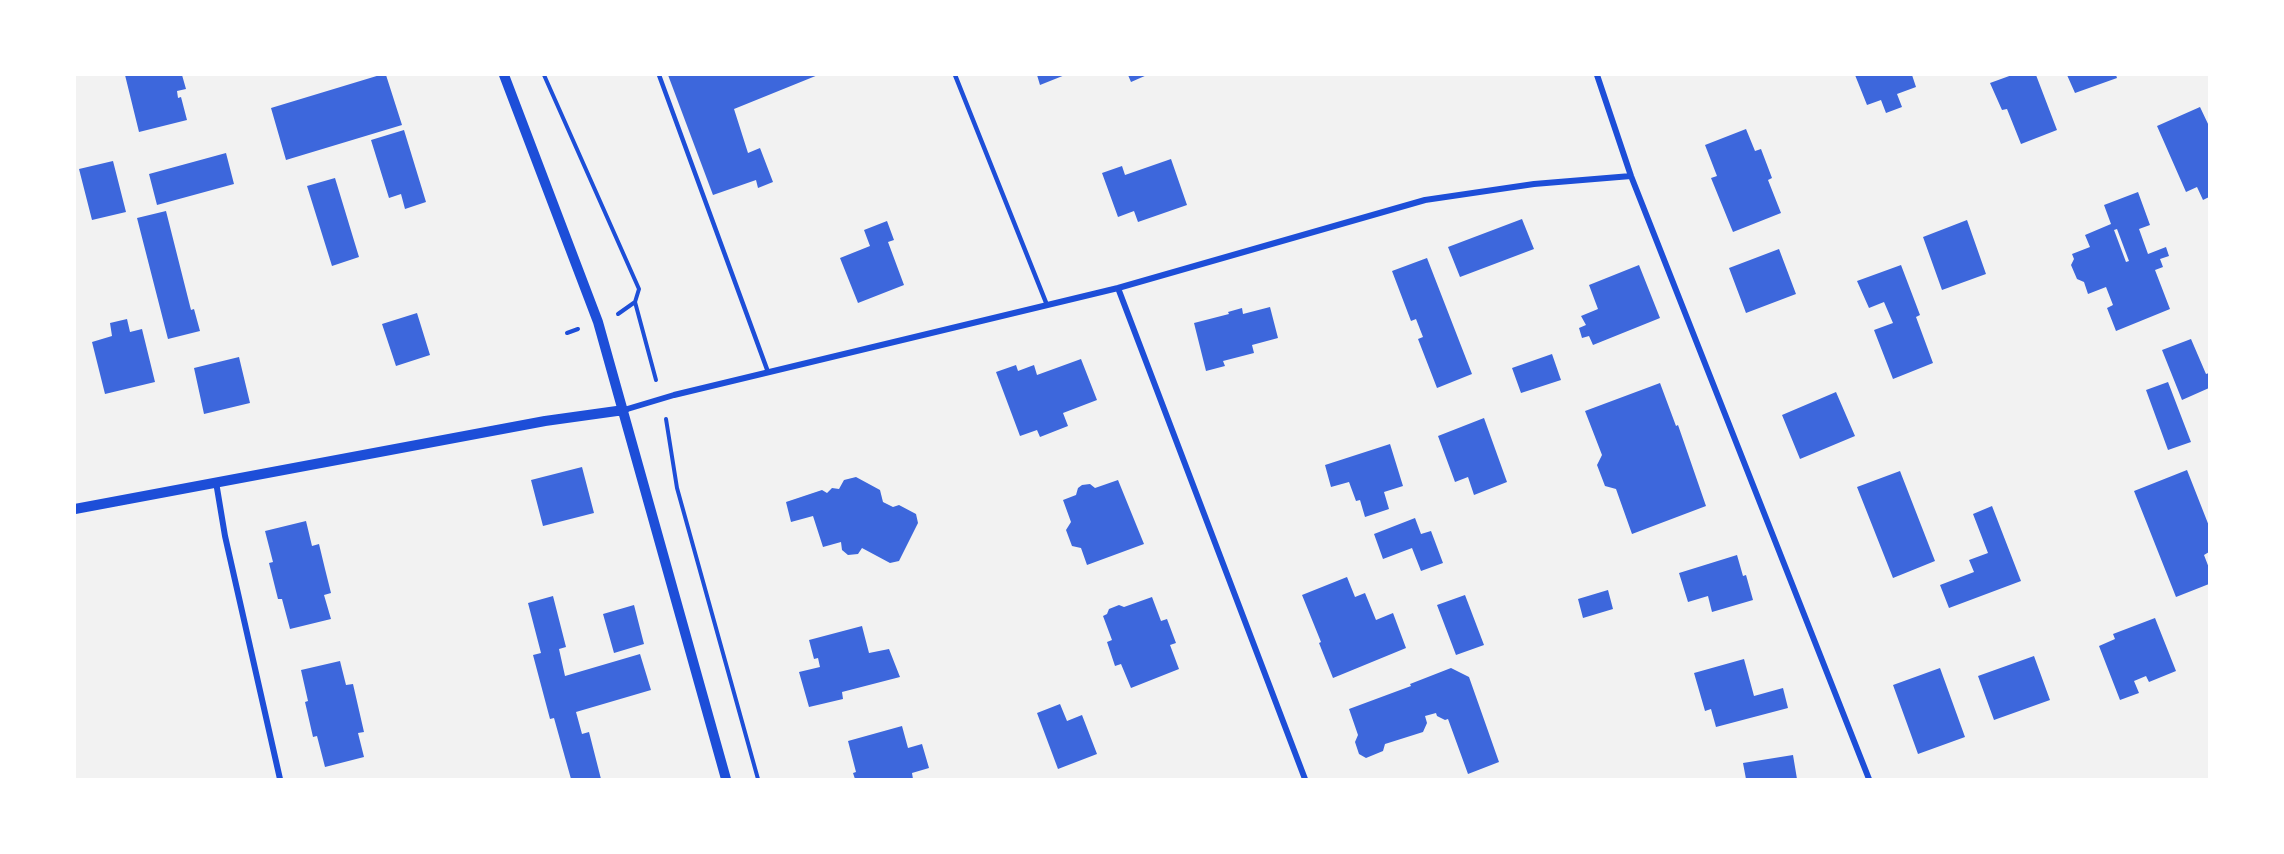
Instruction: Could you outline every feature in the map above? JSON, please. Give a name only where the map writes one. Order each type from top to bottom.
[{"type":"street","points":[[504,75],[598,322],[726,779]]},
{"type":"street","points":[[1597,75],[1631,176],[1869,779]]},
{"type":"street","points":[[75,508],[545,421],[624,410],[674,395],[1118,288],[1425,200],[1534,184],[1631,176]]},
{"type":"street","points":[[1118,288],[1305,779]]},
{"type":"street","points":[[216,482],[225,536],[280,779]]},
{"type":"lane","points":[[659,75],[768,372]]},
{"type":"lane","points":[[955,75],[1047,305]]},
{"type":"path","points":[[544,75],[639,289],[635,302],[656,383]]},
{"type":"path","points":[[622,313],[635,302]]},
{"type":"path","points":[[666,420],[677,488],[758,779]]},
{"type":"building","points":[[125,75],[182,75],[186,89],[177,91],[178,98],[181,97],[187,120],[139,132]]},
{"type":"building","points":[[386,75],[402,125],[286,160],[271,108]]},
{"type":"building","points":[[668,75],[818,75],[734,109],[748,153],[760,148],[773,182],[758,188],[756,180],[713,195]]},
{"type":"building","points":[[1037,75],[1065,75],[1040,85]]},
{"type":"building","points":[[1128,75],[1147,75],[1131,82]]},
{"type":"building","points":[[1855,75],[1912,75],[1916,87],[1897,94],[1902,107],[1886,113],[1881,100],[1867,105]]},
{"type":"building","points":[[2012,75],[2036,75],[2057,130],[2021,144],[2007,109],[2002,110],[1990,83]]},
{"type":"building","points":[[2067,75],[2116,75],[2117,78],[2075,93]]},
{"type":"building","points":[[2200,107],[2209,126],[2209,197],[2203,200],[2197,187],[2186,192],[2157,126]]},
{"type":"building","points":[[1746,129],[1755,151],[1761,149],[1772,178],[1768,180],[1781,213],[1733,232],[1711,178],[1717,176],[1705,145]]},
{"type":"building","points":[[404,130],[426,202],[405,209],[401,194],[389,198],[371,140]]},
{"type":"building","points":[[226,153],[234,184],[157,205],[149,174]]},
{"type":"building","points":[[1171,159],[1187,205],[1138,222],[1134,211],[1118,217],[1102,173],[1122,166],[1125,175]]},
{"type":"building","points":[[113,161],[126,212],[92,220],[79,169]]},
{"type":"building","points":[[335,178],[359,257],[332,266],[307,186]]},
{"type":"building","points":[[2138,192],[2150,225],[2139,229],[2148,254],[2166,247],[2169,256],[2160,259],[2163,267],[2155,270],[2170,309],[2116,331],[2107,308],[2113,305],[2106,287],[2088,294],[2084,282],[2077,279],[2071,265],[2074,259],[2072,254],[2090,247],[2085,235],[2111,224],[2104,205]],"holes":[[[2117,229],[2129,261],[2126,262],[2114,230]]]},
{"type":"building","points":[[166,211],[191,310],[194,309],[200,331],[168,339],[137,218]]},
{"type":"building","points":[[1522,219],[1534,249],[1460,277],[1448,247]]},
{"type":"building","points":[[1967,220],[1986,274],[1942,290],[1923,237]]},
{"type":"building","points":[[887,221],[894,240],[888,242],[904,285],[858,303],[840,258],[870,246],[864,230]]},
{"type":"building","points":[[1779,249],[1796,294],[1746,313],[1729,268]]},
{"type":"building","points":[[1427,258],[1472,374],[1437,388],[1418,339],[1423,337],[1416,319],[1411,321],[1392,271]]},
{"type":"building","points":[[1639,265],[1660,318],[1593,345],[1589,336],[1582,338],[1579,328],[1586,325],[1581,316],[1598,309],[1589,285]]},
{"type":"building","points":[[1901,265],[1920,315],[1916,317],[1933,363],[1893,379],[1874,330],[1893,323],[1884,302],[1869,308],[1857,281]]},
{"type":"building","points":[[1270,307],[1278,338],[1252,345],[1254,353],[1223,361],[1225,366],[1206,371],[1194,323],[1229,314],[1228,312],[1242,308],[1243,314]]},
{"type":"building","points":[[417,313],[430,355],[396,366],[382,324]]},
{"type":"building","points":[[127,319],[130,332],[142,329],[155,382],[105,394],[92,342],[112,336],[110,323]]},
{"type":"building","points":[[2191,339],[2206,374],[2209,373],[2209,388],[2182,400],[2162,350]]},
{"type":"building","points":[[1552,354],[1561,380],[1521,393],[1512,368]]},
{"type":"building","points":[[239,357],[250,403],[204,414],[194,368]]},
{"type":"building","points":[[1081,359],[1097,400],[1063,413],[1068,426],[1040,437],[1037,430],[1020,436],[996,372],[1016,365],[1018,371],[1034,365],[1037,375]]},
{"type":"building","points":[[2168,382],[2191,442],[2168,450],[2146,390]]},
{"type":"building","points":[[1660,383],[1676,426],[1678,425],[1706,506],[1632,534],[1616,489],[1605,486],[1597,465],[1602,455],[1585,411]]},
{"type":"building","points":[[1836,392],[1855,436],[1800,459],[1782,415]]},
{"type":"building","points":[[1484,418],[1507,482],[1474,495],[1468,477],[1455,482],[1438,436]]},
{"type":"building","points":[[1390,444],[1403,486],[1384,492],[1389,509],[1365,517],[1360,500],[1356,501],[1349,482],[1331,487],[1325,465]]},
{"type":"building","points":[[582,467],[594,513],[543,526],[531,480]]},
{"type":"building","points":[[2187,470],[2209,526],[2209,552],[2204,555],[2209,568],[2209,584],[2176,597],[2134,491]]},
{"type":"building","points":[[1900,471],[1935,561],[1893,578],[1857,487]]},
{"type":"building","points":[[856,477],[880,490],[883,502],[893,507],[899,505],[916,514],[918,523],[899,561],[890,563],[862,548],[858,554],[848,555],[842,550],[841,542],[823,547],[813,516],[791,522],[786,502],[822,490],[827,493],[832,488],[839,489],[844,480]]},
{"type":"building","points":[[1118,480],[1144,544],[1087,565],[1081,548],[1072,546],[1066,530],[1071,522],[1063,500],[1076,495],[1078,488],[1082,485],[1090,484],[1095,488]]},
{"type":"building","points":[[1992,506],[2021,581],[1949,608],[1940,585],[1974,572],[1969,560],[1988,553],[1973,514]]},
{"type":"building","points":[[1415,518],[1421,534],[1431,531],[1443,563],[1421,571],[1412,548],[1383,559],[1374,534]]},
{"type":"building","points":[[306,521],[312,546],[319,544],[331,593],[324,595],[331,619],[290,629],[282,599],[278,599],[269,563],[273,562],[265,531]]},
{"type":"building","points":[[1737,555],[1753,600],[1712,612],[1708,596],[1688,602],[1679,573]]},
{"type":"building","points":[[1347,577],[1355,597],[1365,593],[1376,620],[1393,613],[1406,648],[1333,678],[1302,595]]},
{"type":"building","points":[[1608,590],[1613,609],[1583,618],[1578,599]]},
{"type":"building","points":[[1465,595],[1484,645],[1456,655],[1437,605]]},
{"type":"building","points":[[553,596],[566,647],[559,649],[565,676],[640,654],[651,690],[576,712],[582,734],[589,732],[601,779],[571,779],[554,718],[550,719],[533,655],[541,653],[528,603]]},
{"type":"building","points":[[1152,597],[1161,621],[1167,619],[1176,643],[1170,645],[1179,669],[1131,688],[1121,664],[1115,666],[1107,642],[1112,640],[1103,616],[1109,609],[1119,605],[1124,607]]},
{"type":"building","points":[[634,605],[644,644],[614,653],[603,614]]},
{"type":"building","points":[[2155,618],[2176,671],[2149,682],[2146,676],[2134,681],[2139,693],[2120,700],[2099,646],[2115,639],[2113,634]]},
{"type":"building","points":[[862,626],[869,653],[889,649],[900,677],[842,692],[843,699],[809,707],[799,672],[820,667],[818,658],[814,659],[809,640]]},
{"type":"building","points":[[2034,656],[2050,700],[1994,720],[1978,676]]},
{"type":"building","points":[[1744,659],[1754,696],[1783,688],[1788,708],[1716,727],[1711,709],[1705,711],[1694,673]]},
{"type":"building","points":[[340,661],[346,685],[353,684],[364,732],[358,733],[364,757],[325,767],[317,736],[313,737],[301,670]]},
{"type":"building","points":[[1451,668],[1469,677],[1499,762],[1468,774],[1448,719],[1437,716],[1436,713],[1425,716],[1427,723],[1423,732],[1385,744],[1383,751],[1366,758],[1359,754],[1355,742],[1358,735],[1349,709]]},
{"type":"building","points":[[1940,668],[1965,737],[1918,754],[1893,685]]},
{"type":"building","points":[[1060,704],[1067,721],[1082,715],[1097,754],[1058,769],[1037,713]]},
{"type":"building","points":[[902,726],[908,748],[922,744],[929,768],[912,773],[913,779],[855,779],[853,773],[856,772],[848,741]]},
{"type":"building","points":[[1793,755],[1797,779],[1746,779],[1743,763]]}]
